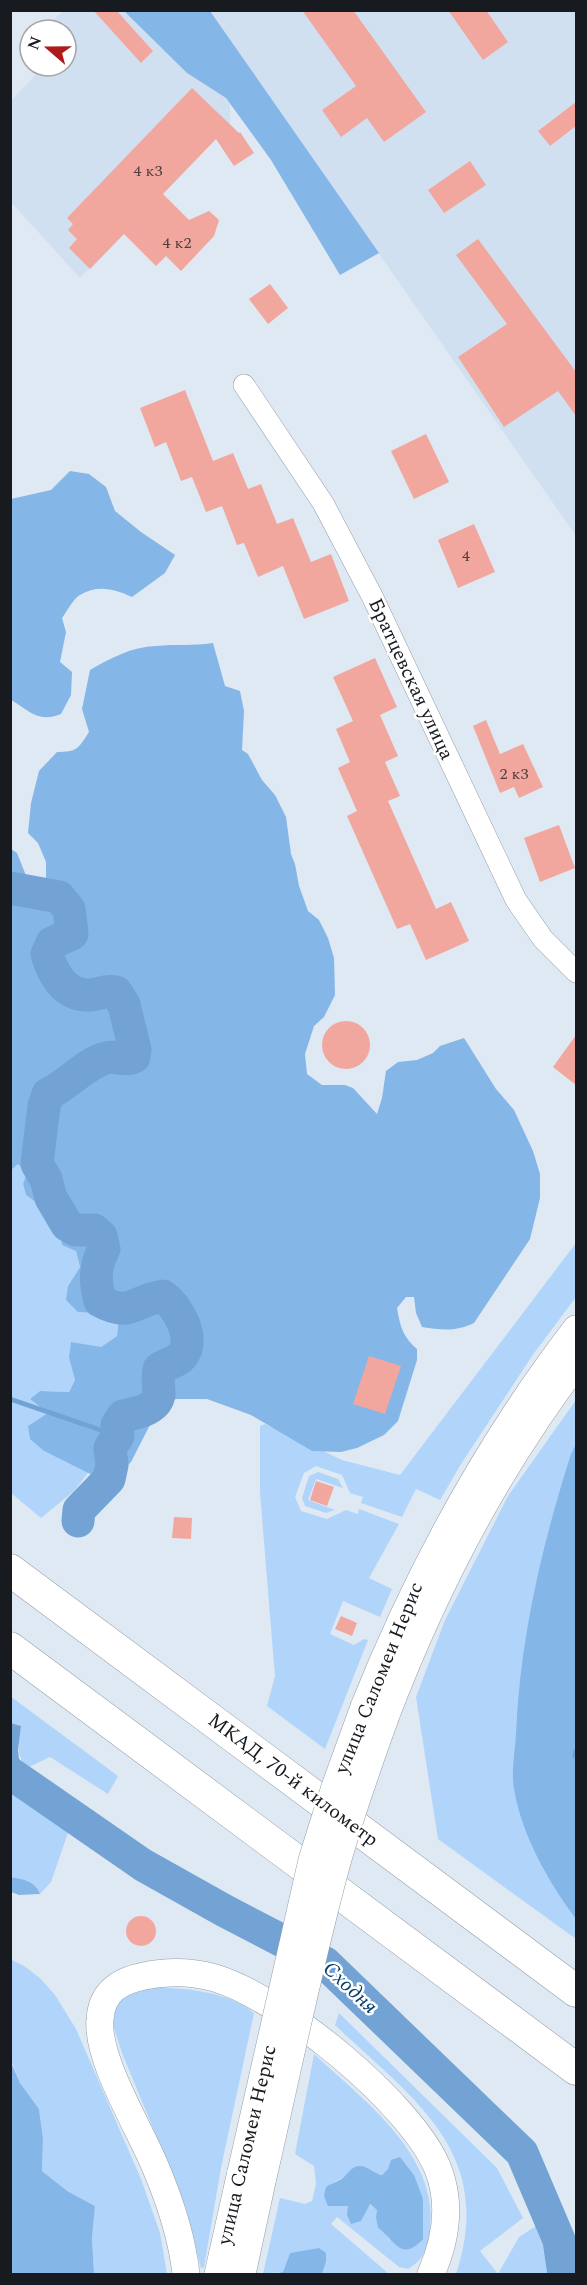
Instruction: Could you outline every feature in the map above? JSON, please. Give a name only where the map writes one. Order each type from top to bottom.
[{"type":"highway","name":"МКАД, 70-й километр","points":[[10,1570],[576,1991]]},
{"type":"highway","points":[[10,1648],[576,2068]]},
{"type":"main road","name":"улица Саломеи Нерис","points":[[375,1711],[390,1643],[419,1579],[456,1509],[510,1422],[576,1329]]},
{"type":"main road","name":"улица Саломеи Нерис","points":[[242,2274],[252,2175],[312,1860],[335,1787],[420,1631],[461,1544],[503,1471],[545,1406],[576,1364]]},
{"type":"main road","points":[[186,2274],[176,2221],[155,2165],[105,2059],[100,2035],[103,2002],[115,1985],[130,1979],[169,1971],[216,1978],[249,1991],[285,2012],[330,2047],[373,2086],[411,2126],[428,2150],[438,2170],[447,2212],[444,2239],[431,2274]]},
{"type":"main road","name":"улица Саломеи Нерис","points":[[218,2274],[252,2175]]},
{"type":"street","name":"Братцевская улица","points":[[244,385],[323,503],[366,585],[516,900],[543,939],[576,972]]},
{"type":"shaded area","points":[[64,11],[124,11],[187,73],[226,98],[230,104],[230,124],[80,278],[11,202],[10,102],[32,78],[78,78],[78,18],[55,18]]},
{"type":"shaded area","points":[[124,11],[210,11],[379,253],[340,275],[271,160],[226,98],[187,73]]},
{"type":"shaded area","points":[[210,11],[576,11],[576,536],[430,327]]},
{"type":"shaded area","points":[[70,471],[89,474],[106,487],[115,511],[175,555],[165,573],[132,597],[113,590],[100,589],[86,592],[73,602],[62,618],[66,632],[60,662],[72,672],[71,695],[61,714],[46,717],[34,714],[11,700],[11,499],[51,490]]},
{"type":"shaded area","points":[[213,643],[225,686],[240,691],[244,711],[242,750],[248,754],[262,780],[275,795],[286,817],[291,854],[299,886],[308,911],[319,920],[328,938],[334,958],[335,995],[324,1017],[314,1026],[305,1054],[307,1074],[322,1085],[345,1085],[353,1088],[377,1114],[386,1071],[398,1062],[417,1060],[433,1053],[440,1046],[464,1038],[496,1089],[514,1110],[533,1151],[540,1174],[540,1198],[530,1239],[474,1323],[448,1330],[422,1327],[416,1313],[414,1297],[406,1297],[397,1308],[403,1331],[417,1349],[417,1360],[398,1421],[384,1435],[357,1448],[341,1452],[312,1451],[251,1415],[207,1399],[176,1399],[156,1413],[131,1462],[119,1474],[103,1478],[44,1451],[30,1439],[28,1426],[48,1413],[30,1399],[40,1391],[69,1392],[75,1380],[69,1358],[71,1342],[101,1347],[117,1336],[118,1324],[106,1314],[78,1312],[66,1300],[68,1286],[80,1267],[76,1251],[62,1245],[60,1233],[63,1223],[26,1195],[23,1184],[27,1173],[18,1164],[11,1170],[11,849],[17,853],[35,898],[55,912],[46,885],[46,862],[38,843],[28,833],[31,803],[39,771],[57,752],[76,748],[89,732],[82,709],[90,670],[114,657],[138,648]]},
{"type":"shaded area","points":[[18,1164],[27,1173],[23,1184],[26,1195],[63,1223],[60,1233],[76,1251],[80,1267],[68,1286],[78,1312],[106,1314],[118,1324],[117,1336],[101,1347],[69,1358],[75,1380],[69,1392],[40,1391],[30,1399],[49,1413],[44,1451],[88,1473],[74,1491],[41,1518],[11,1493],[10,1170]]},
{"type":"shaded area","points":[[576,1243],[576,1297],[532,1356],[440,1500],[416,1489],[402,1517],[361,1503],[363,1497],[350,1493],[342,1475],[316,1466],[304,1473],[295,1497],[301,1511],[327,1519],[346,1510],[358,1514],[359,1509],[399,1524],[369,1578],[392,1589],[380,1617],[343,1601],[330,1634],[354,1645],[364,1639],[368,1640],[325,1749],[267,1706],[275,1676],[260,1493],[260,1426],[265,1424],[342,1460],[400,1475]]},
{"type":"shaded area","points":[[576,1400],[576,1939],[438,1839],[416,1697],[445,1620],[508,1496]]},
{"type":"shaded area","points":[[576,1444],[576,1919],[546,1874],[530,1841],[518,1807],[513,1776],[518,1698],[534,1592],[551,1523]]},
{"type":"shaded area","points":[[318,1472],[338,1479],[343,1488],[316,1479],[308,1500],[335,1510],[326,1513],[305,1506],[302,1498],[309,1476]]},
{"type":"shaded area","points":[[10,1696],[118,1776],[108,1794],[50,1757],[27,1768],[19,1753],[21,1726],[11,1723]]},
{"type":"shaded area","points":[[11,1723],[21,1726],[19,1759],[39,1782],[31,1798],[25,1797],[11,1787]]},
{"type":"shaded area","points":[[10,1787],[25,1797],[31,1798],[36,1806],[70,1827],[51,1882],[40,1894],[32,1883],[11,1877]]},
{"type":"shaded area","points":[[11,1877],[32,1883],[40,1894],[19,1895],[11,1892]]},
{"type":"shaded area","points":[[10,1959],[40,1978],[55,1995],[76,2029],[141,2179],[160,2233],[167,2274],[94,2274],[92,2238],[95,2206],[66,2191],[42,2171],[43,2139],[39,2109],[20,2083],[11,2060]]},
{"type":"shaded area","points":[[151,1987],[178,1988],[219,1995],[254,2013],[221,2168],[204,2267],[201,2268],[186,2208],[122,2053],[113,2025],[113,2011],[124,1995]]},
{"type":"shaded area","points":[[339,2013],[497,2168],[523,2218],[480,2251],[498,2274],[456,2274],[466,2231],[465,2194],[456,2161],[440,2132],[419,2105],[335,2025]]},
{"type":"shaded area","points":[[314,2054],[375,2110],[411,2154],[423,2178],[430,2203],[430,2231],[426,2249],[421,2258],[408,2269],[399,2267],[337,2217],[331,2224],[389,2274],[322,2274],[326,2262],[300,2252],[290,2253],[283,2272],[263,2274],[280,2198],[305,2204],[312,2201],[316,2184],[314,2166],[295,2154]],"holes":[[[400,2158],[414,2175],[390,2241],[386,2234],[378,2228],[376,2218],[378,2210],[334,2182],[366,2167],[373,2173],[382,2175]]]},
{"type":"shaded area","points":[[10,2060],[20,2083],[39,2109],[43,2139],[42,2171],[67,2191],[95,2206],[92,2238],[94,2274],[11,2274]]},
{"type":"shaded area","points":[[400,2157],[414,2175],[423,2199],[423,2239],[409,2249],[399,2247],[378,2228],[377,2210],[370,2204],[361,2221],[351,2224],[347,2215],[348,2206],[328,2206],[324,2196],[326,2187],[355,2167],[365,2167],[382,2175],[388,2169],[391,2160]]},
{"type":"shaded area","points":[[539,2224],[547,2251],[550,2274],[498,2274],[519,2237]]},
{"type":"shaded area","points":[[319,2248],[326,2253],[322,2274],[273,2274],[283,2272],[290,2253]]},
{"type":"building","points":[[93,10],[116,10],[153,51],[141,63]]},
{"type":"building","points":[[302,10],[353,10],[426,112],[384,142],[367,118],[341,137],[322,110],[356,86]]},
{"type":"building","points":[[448,10],[486,10],[508,42],[483,60]]},
{"type":"building","points":[[192,88],[240,132],[254,153],[234,166],[216,139],[163,194],[189,220],[209,211],[219,220],[214,236],[181,271],[166,256],[156,266],[124,234],[90,269],[69,248],[77,239],[68,230],[73,224],[67,218]]},
{"type":"building","points":[[576,102],[576,126],[550,146],[538,131]]},
{"type":"building","points":[[470,161],[486,185],[444,213],[428,190]]},
{"type":"building","points":[[478,239],[576,372],[576,416],[558,391],[504,427],[458,357],[507,324],[456,255]]},
{"type":"building","points":[[270,284],[288,308],[268,324],[249,299]]},
{"type":"building","points":[[185,390],[213,461],[233,453],[248,489],[261,484],[277,524],[293,518],[311,562],[331,554],[349,601],[304,619],[283,566],[258,577],[244,543],[237,545],[222,506],[206,512],[192,477],[181,481],[166,442],[155,447],[140,408]]},
{"type":"building","points":[[426,434],[449,482],[414,499],[391,451]]},
{"type":"building","points":[[474,524],[495,572],[458,588],[438,540]]},
{"type":"building","points":[[375,658],[397,707],[380,715],[398,756],[385,762],[400,796],[388,801],[436,909],[451,902],[469,941],[426,960],[410,924],[397,929],[347,816],[357,811],[338,768],[350,762],[336,729],[353,721],[333,677]]},
{"type":"building","points":[[486,720],[500,754],[523,744],[543,787],[519,798],[514,787],[500,793],[473,726]]},
{"type":"building","points":[[559,825],[575,868],[540,882],[524,838]]},
{"type":"building","points":[[341,1021],[351,1021],[363,1028],[370,1040],[370,1050],[363,1062],[351,1069],[341,1069],[326,1058],[322,1050],[322,1040],[333,1025]]},
{"type":"building","points":[[576,1035],[576,1085],[553,1067]]},
{"type":"building","points":[[369,1356],[401,1366],[385,1414],[353,1404]]},
{"type":"building","points":[[316,1481],[334,1487],[327,1506],[310,1500]]},
{"type":"building","points":[[174,1517],[192,1518],[191,1539],[172,1538]]},
{"type":"building","points":[[341,1616],[357,1623],[352,1636],[335,1629]]},
{"type":"building","points":[[141,1916],[152,1920],[156,1931],[152,1942],[141,1946],[130,1942],[126,1931],[130,1920]]},
{"type":"waterway","points":[[10,888],[59,897],[69,909],[72,934],[52,943],[47,954],[56,976],[66,987],[80,994],[116,992],[124,1005],[135,1050],[134,1057],[123,1059],[110,1057],[98,1061],[48,1094],[44,1106],[37,1164],[46,1179],[51,1198],[67,1225],[76,1230],[94,1230],[101,1236],[104,1249],[98,1262],[96,1275],[100,1301],[110,1306],[126,1308],[163,1296],[180,1316],[187,1343],[180,1358],[159,1369],[159,1394],[154,1404],[145,1410],[123,1416],[117,1425],[118,1436],[110,1448],[112,1465],[109,1479],[79,1510],[78,1521]]},
{"type":"waterway","points":[[10,1399],[118,1436]]},
{"type":"waterway","points":[[575,1756],[576,1751]]},
{"type":"waterway","name":"Сходня","points":[[10,1773],[143,1865],[325,1963],[522,2153],[559,2240],[564,2274]]}]
